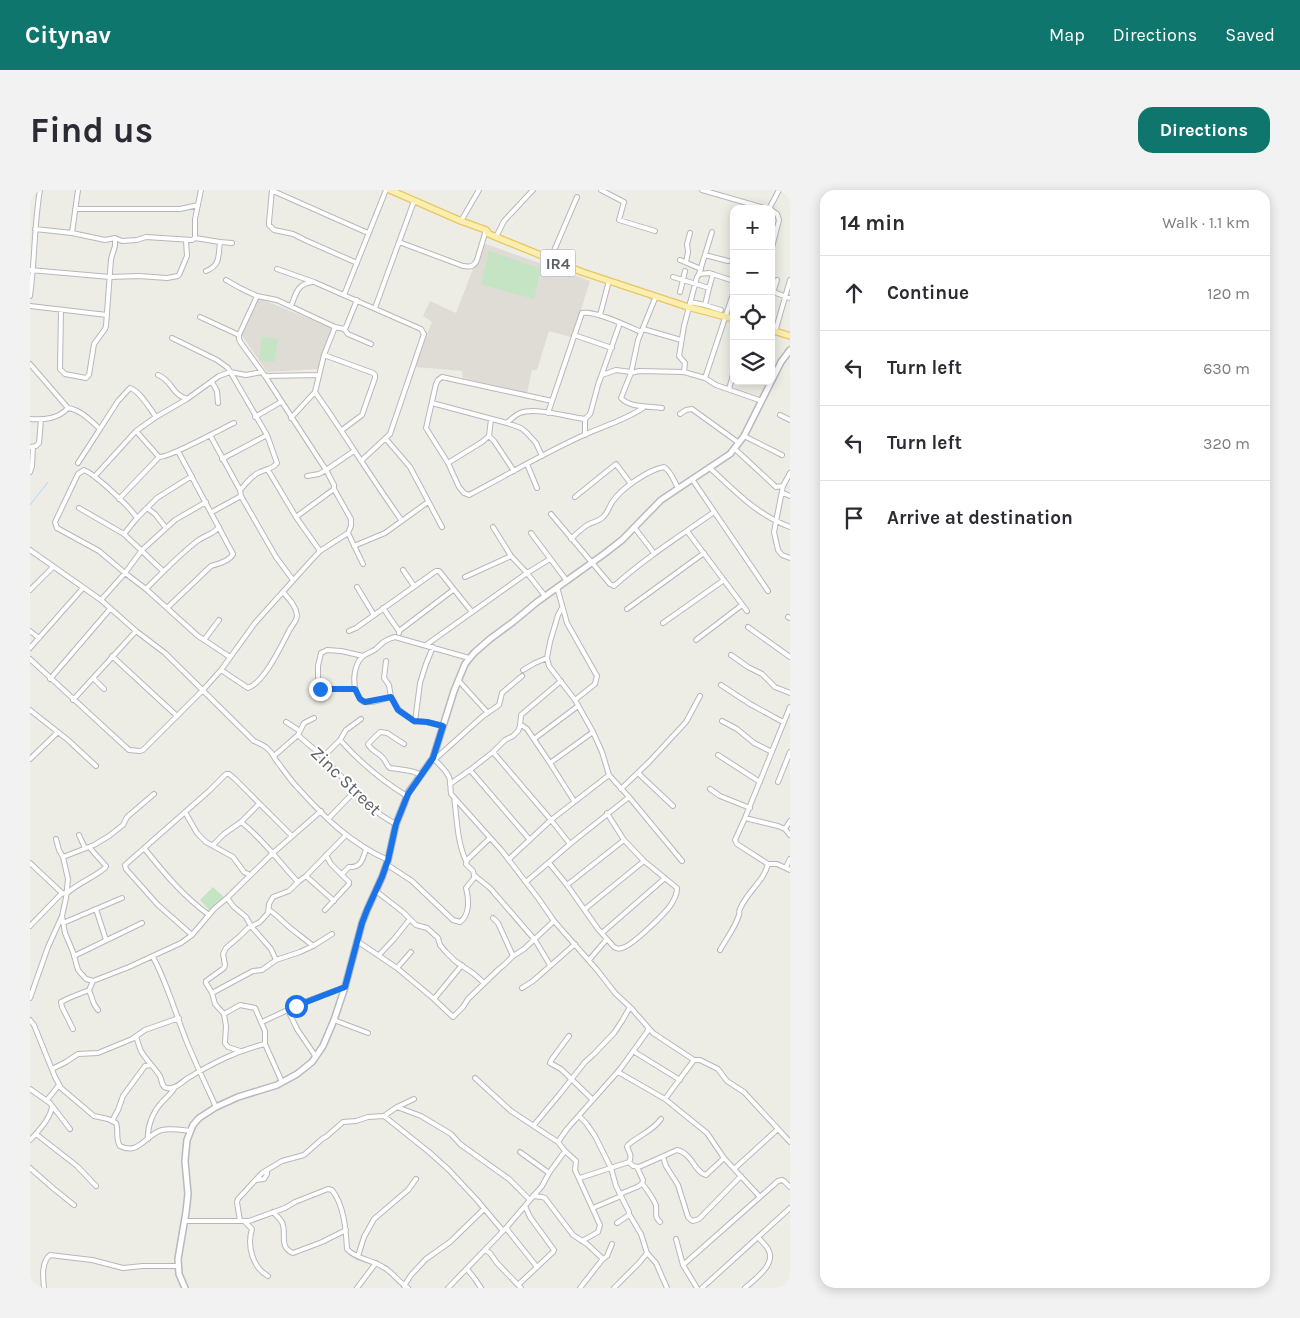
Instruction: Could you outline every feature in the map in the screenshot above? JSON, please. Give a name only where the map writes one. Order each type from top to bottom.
[{"type":"main road","name":"IR4","points":[[390,190],[486,230],[496,238],[550,260],[609,281],[730,318]]},
{"type":"main road","points":[[775,332],[790,336]]},
{"type":"street","points":[[30,296],[40,190]]},
{"type":"street","points":[[72,234],[78,190]]},
{"type":"street","points":[[195,238],[195,219],[201,190]]},
{"type":"street","points":[[344,295],[386,190]]},
{"type":"street","points":[[461,221],[479,190]]},
{"type":"street","points":[[496,238],[504,221],[533,190]]},
{"type":"street","points":[[601,190],[624,202],[619,220],[655,231]]},
{"type":"street","points":[[702,190],[755,205]]},
{"type":"street","points":[[771,205],[779,190]]},
{"type":"street","points":[[357,263],[293,234],[274,230],[268,222],[273,191],[368,233]]},
{"type":"street","points":[[550,260],[578,197]]},
{"type":"street","points":[[375,308],[414,201]]},
{"type":"street","points":[[75,209],[180,209],[198,205]]},
{"type":"street","points":[[30,209],[37,210]]},
{"type":"street","points":[[775,213],[779,220],[775,235]]},
{"type":"street","points":[[35,229],[105,240],[115,238],[122,241],[137,240],[146,237],[186,240],[195,238],[232,243]]},
{"type":"street","points":[[399,242],[470,267],[475,265],[486,230]]},
{"type":"street","points":[[684,372],[685,363],[679,356],[689,304],[712,232]]},
{"type":"street","points":[[686,262],[690,233]]},
{"type":"street","points":[[62,310],[60,369],[65,374],[86,378],[89,375],[93,347],[105,329],[111,256],[115,246],[115,238]]},
{"type":"street","points":[[32,270],[110,277],[139,276],[167,278],[178,276],[187,256],[186,240]]},
{"type":"street","points":[[206,271],[212,269],[218,262],[220,242]]},
{"type":"street","points":[[705,255],[728,261]]},
{"type":"street","points":[[680,260],[700,272],[730,279]]},
{"type":"street","points":[[277,270],[314,282],[357,300],[421,329],[424,334],[393,428],[386,440],[360,461]]},
{"type":"street","points":[[680,292],[685,271]]},
{"type":"street","points":[[705,305],[714,274]]},
{"type":"street","points":[[673,277],[709,288]]},
{"type":"street","points":[[226,280],[257,296],[276,300],[335,327],[344,329],[348,334],[371,344]]},
{"type":"street","points":[[775,285],[777,280]]},
{"type":"street","points":[[775,325],[790,280]]},
{"type":"street","points":[[600,315],[609,281]]},
{"type":"street","points":[[291,306],[297,290],[306,283],[314,282]]},
{"type":"street","points":[[775,293],[790,298]]},
{"type":"street","points":[[705,378],[733,295]]},
{"type":"street","points":[[30,659],[129,750],[143,750],[204,690],[255,623],[320,551],[348,533],[351,519],[334,489],[334,485],[326,470],[241,344],[239,335],[257,296]]},
{"type":"street","points":[[644,408],[639,405],[626,403],[621,398],[631,373],[638,340],[656,296]]},
{"type":"street","points":[[344,329],[357,300]]},
{"type":"street","points":[[689,304],[705,305],[721,310]]},
{"type":"street","points":[[30,306],[106,316]]},
{"type":"street","points":[[548,413],[582,313],[600,315],[642,330],[682,340]]},
{"type":"street","points":[[200,318],[239,335]]},
{"type":"street","points":[[507,423],[514,416],[522,412],[548,413],[584,419],[590,414],[620,323]]},
{"type":"street","points":[[291,418],[315,392],[324,355],[335,327]]},
{"type":"street","points":[[574,335],[612,348]]},
{"type":"street","points":[[172,338],[224,364],[267,435],[277,463],[268,470],[260,471],[254,475],[240,490]]},
{"type":"street","points":[[434,759],[458,680],[469,658],[482,645],[544,596],[622,540],[661,500],[730,454],[744,436],[790,350]]},
{"type":"street","points":[[324,355],[373,372],[375,375],[362,414],[342,430]]},
{"type":"street","points":[[30,364],[68,408],[86,416],[100,429]]},
{"type":"street","points":[[602,375],[616,370],[631,373],[639,371],[684,372],[705,378],[716,385],[762,401]]},
{"type":"street","points":[[94,476],[136,431],[219,376],[230,372],[319,375]]},
{"type":"street","points":[[158,375],[167,380],[179,396],[187,399]]},
{"type":"street","points":[[552,401],[442,377],[436,384],[426,428],[448,464],[459,487],[466,495],[470,495],[542,456],[585,435],[623,420],[644,408],[662,408]]},
{"type":"street","points":[[212,382],[217,391],[218,403]]},
{"type":"street","points":[[729,389],[730,385]]},
{"type":"street","points":[[78,463],[118,401],[130,388],[138,393],[156,417]]},
{"type":"street","points":[[315,392],[402,521]]},
{"type":"street","points":[[255,417],[281,402]]},
{"type":"street","points":[[432,403],[521,428],[536,443],[542,456]]},
{"type":"street","points":[[30,418],[41,420],[57,416],[68,408]]},
{"type":"street","points":[[680,414],[692,409],[739,443]]},
{"type":"street","points":[[780,415],[790,420]]},
{"type":"street","points":[[448,464],[489,436],[491,419]]},
{"type":"street","points":[[584,419],[585,435]]},
{"type":"street","points":[[30,472],[32,466],[31,447],[39,444],[41,420]]},
{"type":"street","points":[[119,499],[158,458],[162,458],[234,423]]},
{"type":"street","points":[[136,431],[158,458]]},
{"type":"street","points":[[210,435],[240,490],[241,496],[276,557],[294,580]]},
{"type":"street","points":[[222,459],[267,435]]},
{"type":"street","points":[[489,436],[514,471]]},
{"type":"street","points":[[744,436],[782,455]]},
{"type":"street","points":[[386,440],[410,467],[442,527]]},
{"type":"street","points":[[735,449],[776,487],[783,486]]},
{"type":"street","points":[[167,608],[209,568],[233,556],[233,552],[178,450]]},
{"type":"street","points":[[307,476],[319,474],[354,451]]},
{"type":"street","points":[[527,464],[537,488]]},
{"type":"street","points":[[575,497],[616,464],[631,484]]},
{"type":"street","points":[[571,539],[583,528],[598,521],[607,514],[613,500],[631,484],[654,470],[664,467],[678,488]]},
{"type":"street","points":[[710,468],[755,509],[790,527]]},
{"type":"street","points":[[137,518],[94,476],[84,470],[78,474],[55,525],[99,551],[204,640],[230,657]]},
{"type":"street","points":[[268,470],[296,517],[320,551]]},
{"type":"street","points":[[790,473],[783,486],[774,532],[780,553],[790,558]]},
{"type":"street","points":[[124,534],[157,498],[192,476]]},
{"type":"street","points":[[692,479],[768,591]]},
{"type":"street","points":[[296,517],[334,489]]},
{"type":"street","points":[[783,493],[790,496]]},
{"type":"street","points":[[212,512],[241,496]]},
{"type":"street","points":[[101,600],[142,550],[175,520],[206,502]]},
{"type":"street","points":[[354,546],[385,533],[428,502]]},
{"type":"street","points":[[80,508],[124,534],[163,572]]},
{"type":"street","points":[[147,508],[155,514],[166,528]]},
{"type":"street","points":[[551,514],[612,586],[614,586],[654,553],[714,512]]},
{"type":"street","points":[[146,589],[195,543],[215,531],[219,526]]},
{"type":"street","points":[[493,527],[511,556],[527,573],[544,596]]},
{"type":"street","points":[[634,527],[654,553]]},
{"type":"street","points":[[687,531],[746,611]]},
{"type":"street","points":[[348,533],[363,564]]},
{"type":"street","points":[[531,533],[566,580]]},
{"type":"street","points":[[30,550],[101,600],[166,653],[247,735],[269,749],[297,787],[328,819],[346,835],[412,881],[452,920],[463,921],[467,913],[468,894],[466,888],[474,878],[474,875]]},
{"type":"street","points":[[627,609],[704,553]]},
{"type":"street","points":[[465,577],[511,556]]},
{"type":"street","points":[[426,645],[527,573],[550,559]]},
{"type":"street","points":[[30,590],[53,567]]},
{"type":"street","points":[[403,570],[414,586]]},
{"type":"street","points":[[349,630],[356,628],[436,571],[439,571],[472,612]]},
{"type":"street","points":[[663,623],[724,580]]},
{"type":"street","points":[[358,587],[374,615]]},
{"type":"street","points":[[557,587],[562,608],[570,628],[597,676],[595,684],[575,700]]},
{"type":"street","points":[[30,648],[83,588]]},
{"type":"street","points":[[398,637],[399,631],[453,590]]},
{"type":"street","points":[[221,670],[248,688],[254,685],[272,664],[297,617],[294,606],[283,592]]},
{"type":"street","points":[[696,640],[742,605]]},
{"type":"street","points":[[383,608],[399,631]]},
{"type":"street","points":[[562,608],[555,623],[547,658],[552,670],[575,700],[593,732],[609,775],[682,861]]},
{"type":"street","points":[[50,679],[110,609]]},
{"type":"street","points":[[204,640],[219,620]]},
{"type":"street","points":[[748,627],[790,657]]},
{"type":"street","points":[[73,700],[136,630]]},
{"type":"street","points":[[30,631],[39,638]]},
{"type":"street","points":[[391,697],[365,702],[360,699],[355,689],[354,674],[359,662],[363,656],[375,650],[386,639],[398,637],[469,658]]},
{"type":"street","points":[[415,722],[420,683],[433,647]]},
{"type":"street","points":[[355,689],[318,688],[318,666],[321,653],[326,650],[341,651],[363,656]]},
{"type":"street","points":[[731,655],[762,674],[775,687],[790,692]]},
{"type":"street","points":[[112,656],[177,716]]},
{"type":"street","points":[[523,670],[547,658]]},
{"type":"street","points":[[386,661],[384,678],[389,685],[391,697],[398,710],[415,722],[427,722],[443,726]]},
{"type":"street","points":[[185,1288],[178,1266],[188,1194],[185,1156],[187,1140],[193,1125],[199,1118],[216,1107],[238,1097],[282,1082],[305,1069],[316,1057],[327,1039],[334,1020],[367,910],[387,862],[396,824],[407,796],[434,759],[499,704],[502,693],[522,676]]},
{"type":"street","points":[[93,678],[104,689]]},
{"type":"street","points":[[458,680],[488,713]]},
{"type":"street","points":[[450,784],[493,752],[504,740],[518,732],[520,715],[561,682]]},
{"type":"street","points":[[721,685],[783,722]]},
{"type":"street","points":[[621,789],[686,722],[700,696]]},
{"type":"street","points":[[534,739],[578,706]]},
{"type":"street","points":[[790,707],[750,808],[735,840],[737,844],[768,864],[777,864],[788,868],[790,859]]},
{"type":"street","points":[[30,710],[96,766]]},
{"type":"street","points":[[274,756],[299,733],[304,723],[314,718]]},
{"type":"street","points":[[323,757],[340,740],[346,730],[361,719]]},
{"type":"street","points":[[722,721],[754,743],[772,752]]},
{"type":"street","name":"Zinc Street","points":[[286,722],[384,818],[396,824]]},
{"type":"street","points":[[520,726],[527,729],[574,801]]},
{"type":"street","points":[[30,759],[58,732]]},
{"type":"street","points":[[404,744],[387,733],[380,732],[368,744],[370,748],[382,757],[390,768],[406,769],[421,775]]},
{"type":"street","points":[[550,763],[593,732]]},
{"type":"street","points":[[340,740],[390,786],[407,796]]},
{"type":"street","points":[[493,752],[570,844]]},
{"type":"street","points":[[778,782],[790,752]]},
{"type":"street","points":[[718,755],[760,782]]},
{"type":"street","points":[[434,759],[450,779],[450,792],[509,859],[554,921],[648,1029],[694,1060],[700,1060],[718,1069],[727,1080],[742,1091],[790,1142]]},
{"type":"street","points":[[470,770],[530,840]]},
{"type":"street","points":[[638,773],[674,806]]},
{"type":"street","points":[[192,935],[158,905],[126,869],[125,865],[226,774],[235,779],[292,836]]},
{"type":"street","points":[[509,859],[551,820],[609,775]]},
{"type":"street","points":[[710,789],[720,796],[750,808]]},
{"type":"street","points":[[328,819],[355,791]]},
{"type":"street","points":[[63,857],[109,836],[123,825],[126,817],[154,794]]},
{"type":"street","points":[[454,797],[462,853],[466,862],[474,875],[490,888],[535,940],[550,965]]},
{"type":"street","points":[[526,882],[607,813],[629,797]]},
{"type":"street","points":[[213,845],[259,804]]},
{"type":"street","points":[[62,916],[65,933],[78,970],[89,981],[130,967],[181,943],[192,935],[208,915],[321,811]]},
{"type":"street","points":[[184,812],[197,833],[208,844],[233,857],[244,872],[250,875]]},
{"type":"street","points":[[548,863],[568,885],[607,939],[617,949],[624,947],[636,938],[666,911],[673,902],[678,889],[644,861],[624,840],[607,813]]},
{"type":"street","points":[[745,818],[778,826],[785,829],[790,835]]},
{"type":"street","points":[[785,829],[790,821]]},
{"type":"street","points":[[241,822],[260,838],[298,882]]},
{"type":"street","points":[[30,926],[64,894],[105,868],[104,863],[87,847],[80,835]]},
{"type":"street","points":[[240,1051],[228,1047],[225,1043],[226,1026],[224,1014],[215,1004],[206,981],[224,968],[224,950],[251,926],[260,922],[268,913],[269,904],[273,897],[289,891],[346,835]]},
{"type":"street","points":[[466,862],[490,838]]},
{"type":"street","points":[[30,998],[48,947],[62,916],[64,894],[68,879],[63,857],[56,839]]},
{"type":"street","points":[[568,885],[624,840]]},
{"type":"street","points":[[144,848],[171,882],[208,915]]},
{"type":"street","points":[[342,874],[349,868],[360,864],[366,849]]},
{"type":"street","points":[[325,910],[349,884],[331,864],[326,855]]},
{"type":"street","points":[[585,909],[644,861]]},
{"type":"street","points":[[30,863],[64,894]]},
{"type":"street","points":[[720,950],[739,915],[740,908],[764,876],[768,864]]},
{"type":"street","points":[[306,876],[334,901]]},
{"type":"street","points":[[602,932],[664,878]]},
{"type":"street","points":[[376,891],[416,925],[428,928],[438,938],[440,946],[484,984]]},
{"type":"street","points":[[64,923],[122,898]]},
{"type":"street","points":[[227,898],[246,917],[251,926],[271,949],[276,960]]},
{"type":"street","points":[[96,909],[106,940]]},
{"type":"street","points":[[269,910],[313,946]]},
{"type":"street","points":[[493,918],[498,923],[514,956]]},
{"type":"street","points":[[379,955],[410,919]]},
{"type":"street","points":[[357,941],[397,968],[453,1017],[468,999],[554,921]]},
{"type":"street","points":[[74,956],[142,922]]},
{"type":"street","points":[[56,931],[65,933]]},
{"type":"street","points":[[212,993],[254,971],[262,970],[276,960],[313,946],[332,934]]},
{"type":"street","points":[[589,960],[607,939]]},
{"type":"street","points":[[522,988],[575,944]]},
{"type":"street","points":[[157,963],[163,951]]},
{"type":"street","points":[[397,968],[411,952]]},
{"type":"street","points":[[153,957],[216,1107]]},
{"type":"street","points":[[434,999],[462,965]]},
{"type":"street","points":[[93,981],[89,990],[98,1010]]},
{"type":"street","points":[[262,1022],[345,987]]},
{"type":"street","points":[[72,1029],[61,1002],[89,990]]},
{"type":"street","points":[[224,1014],[240,1005],[257,1010],[265,1031],[265,1044],[282,1082]]},
{"type":"street","points":[[534,1125],[588,1058],[614,1033],[630,1007]]},
{"type":"street","points":[[288,1010],[297,1029],[316,1057]]},
{"type":"street","points":[[52,1069],[78,1054],[98,1053],[136,1037],[145,1030],[178,1018]]},
{"type":"street","points":[[30,1020],[59,1085],[94,1116],[112,1121],[117,1125],[117,1142],[122,1148],[136,1148],[159,1131],[190,1131]]},
{"type":"street","points":[[334,1020],[368,1033]]},
{"type":"street","points":[[558,1142],[567,1129],[618,1072],[648,1029]]},
{"type":"street","points":[[569,1036],[550,1063],[557,1066],[592,1100]]},
{"type":"street","points":[[136,1037],[140,1050],[165,1087],[169,1088],[224,1058],[265,1044]]},
{"type":"street","points":[[633,1051],[680,1080]]},
{"type":"street","points":[[666,1099],[694,1060]]},
{"type":"street","points":[[112,1121],[123,1096],[146,1066],[151,1065]]},
{"type":"street","points":[[618,1072],[666,1099],[707,1133],[724,1158],[760,1197]]},
{"type":"street","points":[[475,1078],[511,1111],[558,1142],[576,1160],[575,1170],[600,1225],[598,1232],[582,1241]]},
{"type":"street","points":[[47,1100],[59,1085]]},
{"type":"street","points":[[148,1139],[153,1115],[172,1093],[175,1086]]},
{"type":"street","points":[[30,1089],[38,1096],[47,1100],[70,1129]]},
{"type":"street","points":[[268,1276],[260,1270],[253,1258],[250,1235],[252,1228],[242,1221],[237,1202],[238,1199],[262,1173],[282,1161],[304,1155],[344,1122],[384,1116],[397,1107],[414,1100]]},
{"type":"street","points":[[30,1140],[52,1110],[52,1107]]},
{"type":"street","points":[[397,1107],[421,1116],[451,1134],[460,1144],[498,1170],[531,1198]]},
{"type":"street","points":[[384,1116],[448,1169],[537,1267]]},
{"type":"street","points":[[579,1116],[591,1129],[612,1168],[613,1177],[620,1195],[641,1234],[647,1253],[656,1263],[667,1288]]},
{"type":"street","points":[[629,1162],[631,1154],[627,1147],[628,1145],[657,1125],[661,1118]]},
{"type":"street","points":[[734,1169],[778,1129]]},
{"type":"street","points":[[36,1134],[77,1166],[96,1186]]},
{"type":"street","points":[[637,1167],[681,1150],[687,1154],[704,1175],[708,1174],[724,1158]]},
{"type":"street","points":[[448,1288],[525,1206],[542,1186],[565,1151]]},
{"type":"street","points":[[520,1152],[549,1173]]},
{"type":"street","points":[[663,1157],[666,1166],[678,1185],[688,1217],[693,1221],[699,1219],[741,1176]]},
{"type":"street","points":[[580,1178],[629,1162]]},
{"type":"street","points":[[629,1162],[637,1167],[643,1180],[642,1184],[656,1204],[656,1216],[660,1222]]},
{"type":"street","points":[[30,1168],[74,1205]]},
{"type":"street","points":[[358,1256],[364,1237],[374,1219],[408,1190],[416,1179]]},
{"type":"street","points":[[683,1265],[782,1180],[790,1187]]},
{"type":"street","points":[[593,1208],[642,1184]]},
{"type":"street","points":[[185,1221],[242,1221],[257,1218],[330,1189],[338,1200],[346,1223],[347,1249],[349,1252],[388,1270],[406,1287],[411,1275],[426,1259],[450,1242],[484,1209]]},
{"type":"street","points":[[531,1198],[542,1196],[545,1198],[573,1235],[600,1256],[602,1260]]},
{"type":"street","points":[[485,1250],[520,1286],[553,1252],[554,1250],[530,1217],[525,1206]]},
{"type":"street","points":[[702,1288],[790,1208]]},
{"type":"street","points":[[273,1212],[283,1224],[284,1244],[288,1251],[293,1253],[346,1230]]},
{"type":"street","points":[[617,1223],[629,1214]]},
{"type":"street","points":[[746,1288],[770,1262],[768,1249],[758,1237]]},
{"type":"street","points":[[676,1239],[683,1265],[697,1288]]},
{"type":"street","points":[[580,1288],[607,1256],[612,1244]]},
{"type":"street","points":[[614,1288],[639,1264],[647,1253]]},
{"type":"street","points":[[44,1288],[43,1274],[45,1262],[50,1255],[92,1260],[123,1268],[178,1266]]},
{"type":"street","points":[[357,1288],[376,1264]]},
{"type":"street","points":[[467,1269],[481,1288]]},
{"type":"shaded area","points":[[483,243],[590,281],[573,335],[570,337],[549,331],[537,370],[532,370],[527,393],[463,378],[462,371],[415,367],[432,322],[423,316],[430,301],[456,313]]},
{"type":"shaded area","points":[[261,299],[332,328],[318,369],[267,372],[242,334],[255,301]]},
{"type":"green space","points":[[489,251],[541,269],[534,299],[481,284]]},
{"type":"green space","points":[[262,337],[278,339],[274,362],[259,360]]},
{"type":"green space","points":[[213,887],[224,897],[209,910],[200,900]]},
{"type":"waterway","points":[[30,505],[48,482]]},
{"type":"route","points":[[296,1006],[345,987],[362,923],[388,860],[396,824],[408,794],[433,758],[443,726],[414,721],[398,710],[391,697],[365,702],[360,699],[355,689],[320,689]]}]
